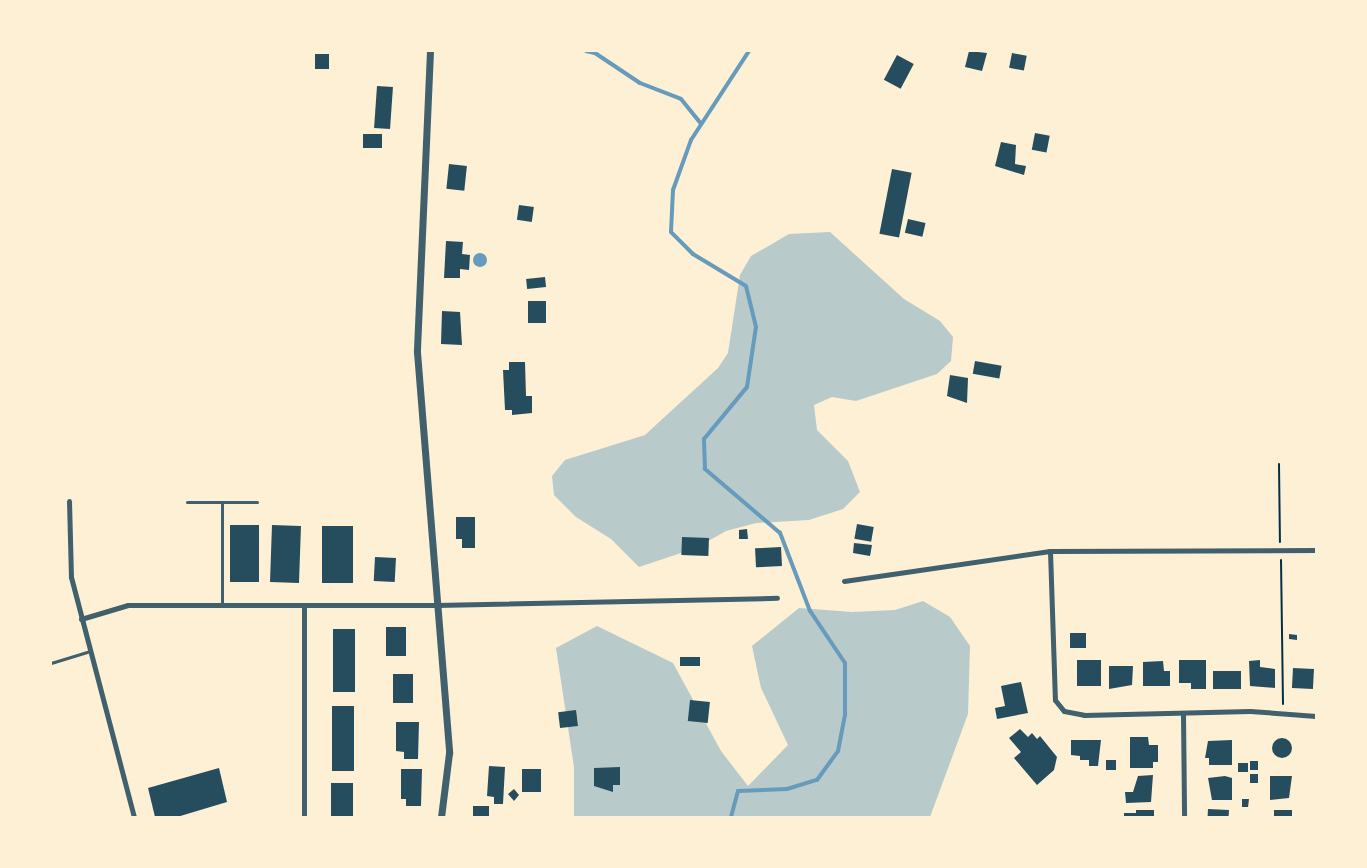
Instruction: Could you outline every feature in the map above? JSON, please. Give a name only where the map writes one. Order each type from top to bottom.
[{"type":"street","points":[[430,51],[417,352],[449,753],[441,817]]},
{"type":"street","points":[[69,501],[71,577],[134,817]]},
{"type":"street","points":[[844,581],[1050,551],[1316,550]]},
{"type":"street","points":[[1050,551],[1055,700],[1064,711],[1084,715],[1283,714],[1316,716]]},
{"type":"street","points":[[81,619],[128,605],[436,605],[777,598]]},
{"type":"street","points":[[304,605],[304,817]]},
{"type":"street","points":[[1183,714],[1184,817]]},
{"type":"lane","points":[[187,502],[257,502]]},
{"type":"lane","points":[[222,502],[222,605]]},
{"type":"lane","points":[[51,663],[90,651]]},
{"type":"path","points":[[1279,464],[1283,714]]},
{"type":"shaded area","points":[[830,232],[904,299],[940,321],[953,337],[951,361],[937,374],[856,401],[832,397],[814,405],[817,430],[848,461],[860,492],[843,509],[809,520],[756,523],[726,531],[696,548],[639,567],[611,539],[576,517],[554,495],[552,476],[565,460],[645,435],[718,368],[728,353],[740,275],[751,256],[789,234]]},
{"type":"shaded area","points":[[923,601],[950,617],[970,646],[968,714],[930,817],[574,817],[574,767],[556,648],[597,626],[673,663],[721,751],[748,786],[788,745],[761,688],[752,646],[799,608],[852,612],[895,610]]},
{"type":"water","points":[[480,253],[485,255],[487,260],[485,265],[480,267],[475,265],[473,260],[475,255]]},
{"type":"building","points":[[969,51],[987,53],[982,71],[965,67]]},
{"type":"building","points":[[1012,53],[1027,56],[1024,71],[1009,68]]},
{"type":"building","points":[[315,54],[329,54],[329,69],[315,69]]},
{"type":"building","points":[[897,55],[914,64],[901,89],[884,80]]},
{"type":"building","points":[[377,86],[393,87],[390,129],[374,128]]},
{"type":"building","points":[[1035,133],[1050,136],[1046,153],[1032,150]]},
{"type":"building","points":[[363,134],[382,134],[382,148],[363,148]]},
{"type":"building","points":[[1001,142],[1016,145],[1015,164],[1026,166],[1024,175],[995,166]]},
{"type":"building","points":[[449,164],[467,166],[464,191],[446,189]]},
{"type":"building","points":[[892,169],[912,173],[899,238],[879,234]]},
{"type":"building","points":[[519,205],[534,207],[532,222],[517,220]]},
{"type":"building","points":[[908,219],[926,223],[922,237],[905,233]]},
{"type":"building","points":[[446,241],[463,242],[462,254],[470,255],[469,270],[460,269],[460,278],[444,278]]},
{"type":"building","points":[[545,277],[546,287],[527,289],[526,279]]},
{"type":"building","points":[[528,301],[546,301],[546,323],[528,323]]},
{"type":"building","points":[[442,311],[460,312],[462,345],[441,344]]},
{"type":"building","points":[[975,361],[1002,366],[999,378],[973,374]]},
{"type":"building","points":[[509,362],[525,362],[526,396],[532,396],[532,413],[512,415],[512,410],[505,410],[503,370],[509,370]]},
{"type":"building","points":[[950,375],[968,378],[967,403],[947,396]]},
{"type":"building","points":[[456,517],[475,517],[475,548],[462,548],[462,539],[456,539]]},
{"type":"building","points":[[857,524],[874,527],[871,542],[854,539]]},
{"type":"building","points":[[230,525],[259,525],[259,582],[230,582]]},
{"type":"building","points":[[272,525],[301,526],[299,583],[270,582]]},
{"type":"building","points":[[322,526],[353,526],[353,583],[322,583]]},
{"type":"building","points":[[747,529],[748,539],[739,539],[739,530]]},
{"type":"building","points":[[682,537],[709,538],[708,556],[681,555]]},
{"type":"building","points":[[854,543],[872,545],[870,556],[853,553]]},
{"type":"building","points":[[781,547],[782,566],[756,567],[755,548]]},
{"type":"building","points":[[375,557],[396,558],[395,582],[374,581]]},
{"type":"building","points":[[386,627],[406,627],[406,656],[386,656]]},
{"type":"building","points":[[333,629],[355,629],[355,692],[333,692]]},
{"type":"building","points":[[1070,633],[1086,633],[1086,648],[1070,648]]},
{"type":"building","points":[[1289,634],[1297,635],[1297,640],[1289,639]]},
{"type":"building","points":[[680,657],[700,657],[700,666],[680,666]]},
{"type":"building","points":[[1077,660],[1101,660],[1101,686],[1077,686]]},
{"type":"building","points":[[1179,660],[1206,660],[1206,689],[1191,689],[1191,683],[1179,683]]},
{"type":"building","points":[[1260,660],[1260,667],[1275,669],[1275,688],[1250,686],[1249,661]]},
{"type":"building","points":[[1163,661],[1164,671],[1170,671],[1170,686],[1143,686],[1143,662]]},
{"type":"building","points":[[1109,666],[1133,666],[1132,685],[1109,689]]},
{"type":"building","points":[[1293,668],[1314,669],[1313,689],[1292,688]]},
{"type":"building","points":[[1213,671],[1241,671],[1241,689],[1213,689]]},
{"type":"building","points":[[393,674],[413,674],[413,703],[393,703]]},
{"type":"building","points":[[1021,682],[1028,713],[997,719],[995,708],[1005,706],[1001,686]]},
{"type":"building","points":[[690,700],[710,702],[708,723],[688,721]]},
{"type":"building","points":[[332,706],[354,706],[354,771],[332,771]]},
{"type":"building","points":[[576,710],[578,726],[560,728],[558,712]]},
{"type":"building","points":[[396,722],[419,722],[418,759],[404,759],[404,752],[396,751]]},
{"type":"building","points":[[1020,729],[1028,737],[1032,733],[1037,739],[1040,736],[1057,757],[1054,770],[1037,785],[1014,758],[1021,752],[1009,738]]},
{"type":"building","points":[[1130,737],[1148,737],[1149,745],[1158,745],[1158,762],[1153,762],[1153,768],[1130,768]]},
{"type":"building","points":[[1282,738],[1289,741],[1292,748],[1289,755],[1282,758],[1275,755],[1272,748],[1275,741]]},
{"type":"building","points":[[1071,740],[1101,740],[1098,766],[1089,766],[1089,760],[1080,760],[1080,756],[1071,755]]},
{"type":"building","points":[[1232,740],[1232,765],[1209,765],[1209,758],[1205,758],[1208,741]]},
{"type":"building","points":[[1106,760],[1116,760],[1116,770],[1106,770]]},
{"type":"building","points":[[1250,761],[1258,761],[1258,770],[1250,770]]},
{"type":"building","points":[[1238,763],[1248,763],[1248,772],[1238,772]]},
{"type":"building","points":[[489,766],[505,767],[503,804],[494,804],[494,797],[487,796]]},
{"type":"building","points":[[620,767],[620,785],[613,785],[613,792],[594,786],[594,768]]},
{"type":"building","points":[[219,768],[227,802],[177,817],[155,817],[148,788]]},
{"type":"building","points":[[401,769],[422,769],[421,806],[406,806],[406,799],[401,799]]},
{"type":"building","points":[[522,769],[541,769],[541,792],[522,792]]},
{"type":"building","points":[[1250,774],[1258,774],[1258,783],[1250,783]]},
{"type":"building","points":[[1153,775],[1151,802],[1126,803],[1125,792],[1133,792],[1138,776]]},
{"type":"building","points":[[1225,776],[1232,778],[1232,800],[1212,800],[1208,778]]},
{"type":"building","points":[[1270,776],[1292,776],[1289,798],[1270,800]]},
{"type":"building","points":[[331,783],[353,783],[353,817],[331,817]]},
{"type":"building","points":[[514,789],[519,795],[514,801],[508,794]]},
{"type":"building","points":[[1242,799],[1249,799],[1248,807],[1242,807]]},
{"type":"building","points":[[473,806],[489,806],[489,817],[473,817]]},
{"type":"building","points":[[1208,809],[1229,810],[1229,817],[1208,817]]},
{"type":"building","points":[[1136,810],[1154,810],[1154,817],[1124,817],[1124,813],[1136,813]]},
{"type":"building","points":[[1274,810],[1292,810],[1292,817],[1274,817]]},
{"type":"waterway","points":[[586,51],[595,53],[640,83],[681,99],[701,124]]},
{"type":"waterway","points":[[731,817],[738,791],[787,789],[817,780],[838,751],[845,714],[845,663],[810,611],[780,533],[705,469],[704,439],[747,387],[756,327],[746,286],[693,254],[671,232],[673,190],[691,140],[749,51]]}]
